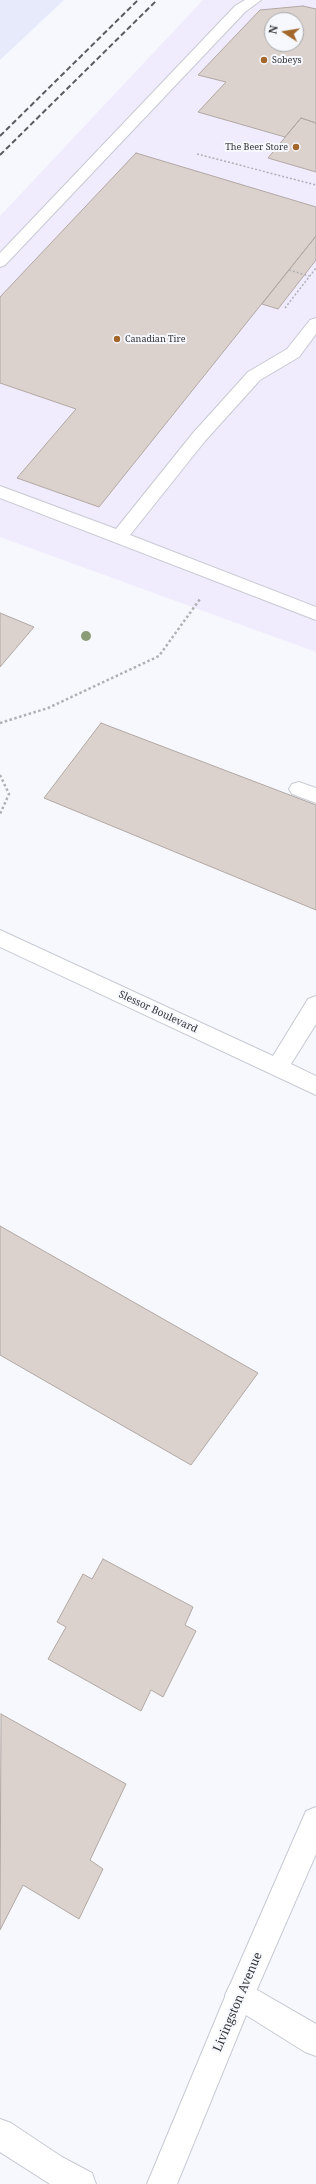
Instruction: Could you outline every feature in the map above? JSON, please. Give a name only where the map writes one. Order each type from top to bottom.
[{"type":"street","points":[[0,262],[240,8],[254,0]]},
{"type":"street","points":[[120,537],[200,437],[254,376],[293,353],[316,323]]},
{"type":"street","points":[[0,492],[315,612]]},
{"type":"street","name":"Slessor Boulevard","points":[[0,938],[316,1086]]},
{"type":"street","points":[[277,1068],[316,1005]]},
{"type":"street","name":"Livingston Avenue","points":[[162,2184],[240,1995],[316,1821]]},
{"type":"street","points":[[240,1995],[316,2041]]},
{"type":"street","points":[[0,2134],[51,2168],[81,2184]]},
{"type":"path","points":[[197,154],[316,185]]},
{"type":"path","points":[[285,308],[316,268]]},
{"type":"path","points":[[289,270],[309,276]]},
{"type":"path","points":[[0,723],[48,708],[159,656],[216,575]]},
{"type":"path","points":[[0,775],[9,794],[0,814]]},
{"type":"shaded area","points":[[0,0],[64,0],[0,60]]},
{"type":"shaded area","points":[[203,0],[316,0],[316,652],[0,537],[0,216]]},
{"type":"building","name":"Sobeys","points":[[303,6],[316,9],[316,123],[301,118],[285,137],[198,112],[226,82],[198,75],[260,10]]},
{"type":"building","name":"The Beer Store","points":[[301,118],[316,123],[316,172],[268,158]]},
{"type":"building","name":"Canadian Tire","points":[[136,153],[316,207],[316,236],[99,507],[17,478],[76,409],[0,383],[0,297]]},
{"type":"building","points":[[316,236],[316,260],[278,309],[262,304]]},
{"type":"building","points":[[0,613],[34,627],[0,667]]},
{"type":"building","points":[[101,723],[316,805],[316,910],[44,798]]},
{"type":"building","points":[[0,1226],[258,1373],[191,1465],[0,1355]]},
{"type":"building","points":[[103,1559],[193,1607],[185,1625],[196,1631],[163,1697],[151,1690],[141,1711],[48,1659],[66,1627],[57,1622],[83,1574],[92,1579]]},
{"type":"building","points":[[1,1714],[126,1784],[90,1860],[103,1869],[79,1919],[23,1885],[0,1930]]},
{"type":"railway","points":[[0,136],[138,0]]},
{"type":"railway","points":[[0,155],[157,0]]},
{"type":"place","name":"Sobeys","points":[[264,60]]},
{"type":"place","name":"The Beer Store","points":[[296,147]]},
{"type":"place","name":"Canadian Tire","points":[[117,339]]}]
